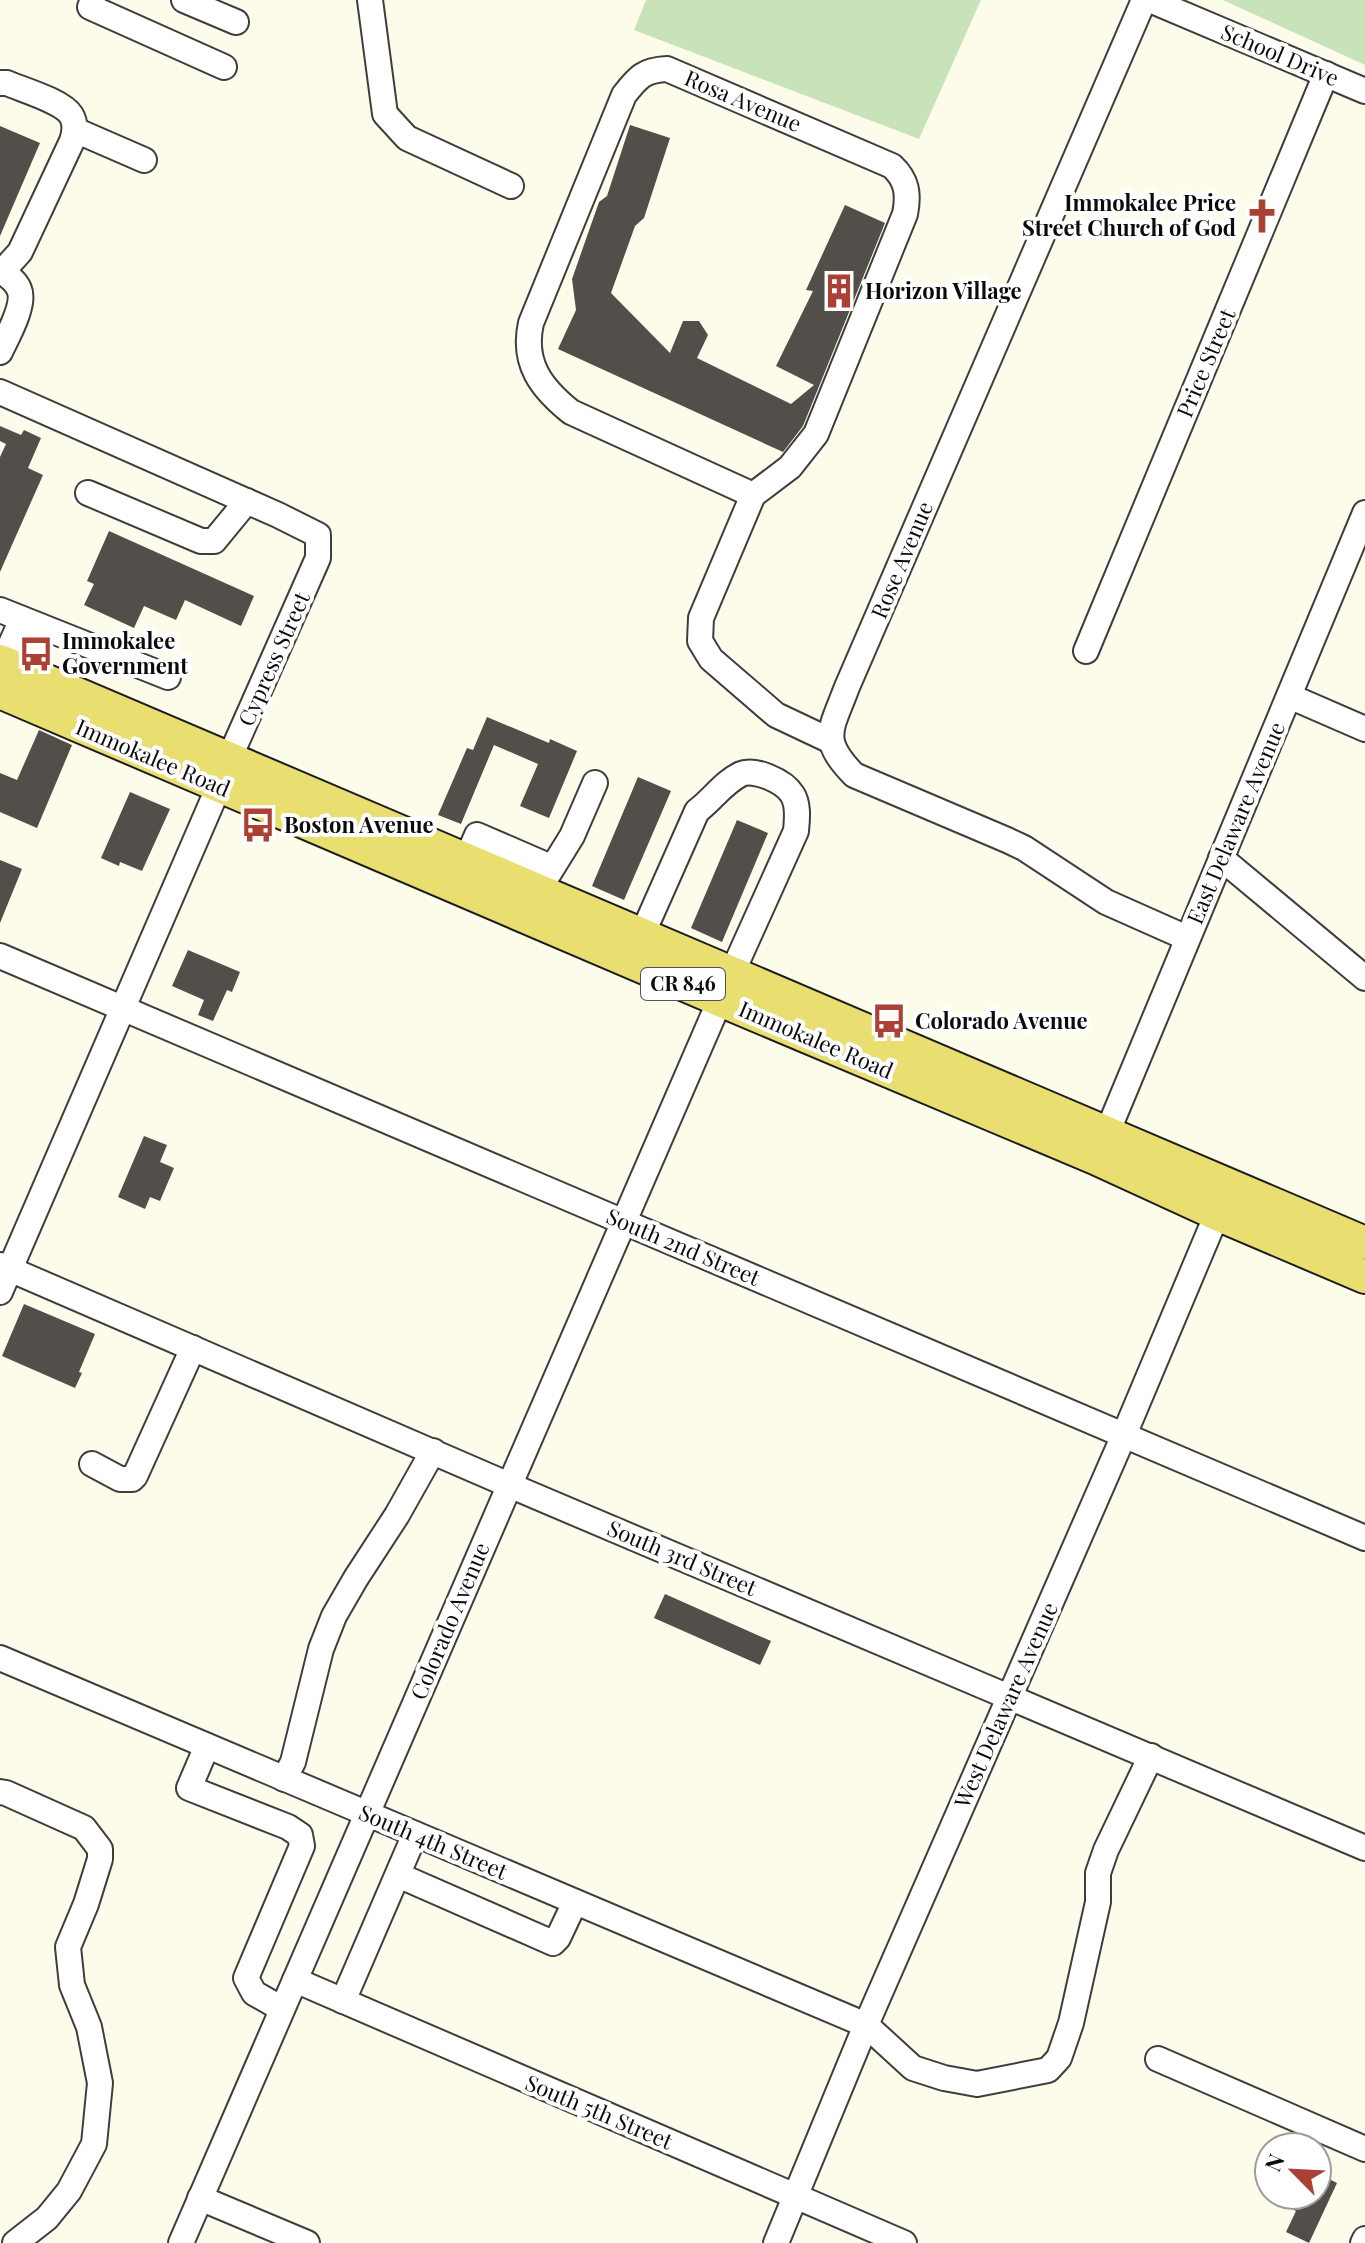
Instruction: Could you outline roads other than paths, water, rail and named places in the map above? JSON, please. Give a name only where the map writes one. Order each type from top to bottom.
[{"type":"main road","name":"Immokalee Road","points":[[1,672],[224,772],[1101,1145],[1223,1200],[1365,1277]]},
{"type":"main road","name":"Immokalee Road","points":[[224,772],[466,860],[544,879],[726,986]]},
{"type":"main road","name":"Immokalee Road","points":[[1223,1200],[1365,1243]]},
{"type":"street","points":[[93,0],[90,7],[224,67]]},
{"type":"street","points":[[184,0],[236,22]]},
{"type":"street","points":[[370,0],[385,114],[407,138],[511,186]]},
{"type":"street","name":"School Drive","points":[[1147,0],[1365,91]]},
{"type":"street","name":"Rose Avenue","points":[[831,741],[833,725],[847,687],[1147,0]]},
{"type":"street","name":"Rosa Avenue","points":[[753,495],[571,412],[550,394],[534,369],[528,337],[531,323],[624,95],[633,83],[651,70],[667,69],[892,166],[901,174],[907,187],[905,214],[816,434],[790,467],[753,495],[701,618],[700,641],[711,659],[776,715],[831,741]]},
{"type":"street","name":"Price Street","points":[[1086,651],[1326,74]]},
{"type":"street","points":[[0,83],[7,83],[64,108],[73,117],[75,130],[20,252],[1,271],[20,289],[21,304],[0,352]]},
{"type":"street","points":[[75,130],[144,160]]},
{"type":"street","points":[[0,392],[247,501],[214,541],[201,541],[88,493]]},
{"type":"street","name":"Cypress Street","points":[[224,772],[318,558],[318,535],[247,501]]},
{"type":"street","name":"East Delaware Avenue","points":[[1101,1145],[1365,513]]},
{"type":"street","points":[[1,672],[11,614],[168,677]]},
{"type":"street","points":[[1289,696],[1365,729]]},
{"type":"street","points":[[831,741],[837,757],[854,775],[1016,844],[1106,902],[1187,938]]},
{"type":"street","points":[[0,1292],[5,1267],[123,1009],[224,772]]},
{"type":"street","name":"Colorado Avenue","points":[[181,2243],[796,831],[798,814],[792,793],[773,779],[756,772],[743,773],[727,783],[697,811],[642,935]]},
{"type":"street","points":[[544,879],[572,836],[595,783]]},
{"type":"street","points":[[1221,858],[1365,978]]},
{"type":"street","name":"South 2nd Street","points":[[0,956],[1365,1538]]},
{"type":"street","name":"West Delaware Avenue","points":[[776,2243],[866,2025],[1124,1435],[1223,1200]]},
{"type":"street","name":"South 3rd Street","points":[[5,1267],[509,1485],[1365,1848]]},
{"type":"street","points":[[92,1464],[120,1479],[135,1476],[193,1348]]},
{"type":"street","points":[[284,1779],[293,1762],[321,1649],[334,1616],[433,1451]]},
{"type":"street","name":"South 4th Street","points":[[0,1658],[866,2025],[913,2068],[977,2084],[1048,2070],[1059,2058],[1071,2023],[1094,1928],[1098,1873],[1151,1756]]},
{"type":"street","points":[[207,1746],[189,1788],[288,1827],[300,1835],[302,1846],[246,1978],[254,1993],[282,2009]]},
{"type":"street","points":[[0,1792],[84,1828],[100,1849],[100,1859],[86,1904],[68,1947],[72,1985],[89,2027],[100,2083],[94,2144],[69,2191],[47,2218],[15,2243]]},
{"type":"street","points":[[343,2001],[415,1834]]},
{"type":"street","points":[[398,1875],[553,1943],[575,1902]]},
{"type":"street","name":"South 5th Street","points":[[295,1980],[904,2243]]},
{"type":"street","points":[[1158,2059],[1365,2149]]},
{"type":"street","points":[[200,2198],[307,2243]]},
{"type":"place","name":"Immokalee Price Street Church of God","points":[[1262,216]]},
{"type":"place","name":"Horizon Village","points":[[839,291]]},
{"type":"place","name":"Immokalee Government","points":[[36,654]]},
{"type":"place","name":"Boston Avenue","points":[[258,825]]},
{"type":"place","name":"Colorado Avenue","points":[[889,1021]]}]
